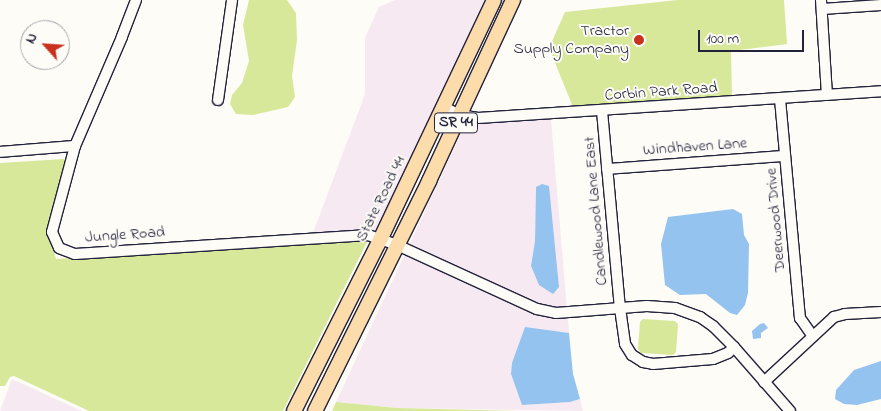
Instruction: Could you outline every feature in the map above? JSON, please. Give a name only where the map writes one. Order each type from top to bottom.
[{"type":"main road","name":"State Road 44","points":[[294,411],[382,238],[494,0]]},
{"type":"main road","name":"SR 44","points":[[315,411],[460,115],[513,0]]},
{"type":"street","name":"Jungle Road","points":[[136,0],[75,146],[52,232],[59,248],[67,253],[356,234],[382,238],[537,309],[556,313],[647,306],[675,308],[700,317],[713,326],[734,347],[790,411]]},
{"type":"street","points":[[218,100],[232,0]]},
{"type":"street","points":[[827,95],[821,5],[881,5]]},
{"type":"street","name":"Corbin Park Road","points":[[444,108],[460,115],[478,118],[881,91]]},
{"type":"street","name":"Deerwood Drive","points":[[780,99],[800,318],[812,335]]},
{"type":"street","name":"Candlewood Lane East","points":[[602,111],[625,344],[632,355],[643,362],[653,364],[713,359],[728,353],[734,347]]},
{"type":"street","points":[[0,152],[75,146]]},
{"type":"street","name":"Windhaven Lane","points":[[607,169],[785,156]]},
{"type":"street","points":[[764,382],[812,335],[834,317],[845,314],[881,312]]},
{"type":"shaded area","points":[[395,0],[488,0],[392,206],[374,232],[355,230],[313,233],[365,94],[365,38],[379,7]]},
{"type":"shaded area","points":[[550,108],[569,333],[543,330],[511,374],[522,405],[569,402],[580,399],[583,411],[397,408],[336,402],[465,125],[490,116]],"holes":[[[536,187],[539,285],[531,266],[535,241]]]},
{"type":"shaded area","points":[[12,379],[82,411],[0,411]]},
{"type":"green space","points":[[249,0],[287,0],[296,13],[297,40],[292,76],[295,97],[288,107],[253,115],[236,114],[230,104],[232,95],[242,83],[249,61],[243,25]]},
{"type":"green space","points":[[678,0],[784,0],[787,44],[731,51],[732,97],[573,107],[549,48],[565,12]]},
{"type":"green space","points":[[64,159],[66,162],[48,231],[56,259],[368,240],[283,411],[89,411],[14,376],[10,377],[5,386],[0,386],[0,163]]},
{"type":"green space","points":[[643,319],[675,321],[678,324],[676,352],[673,355],[641,353],[638,349],[640,322]]},
{"type":"green space","points":[[336,402],[397,408],[517,411],[332,411]]},
{"type":"water","points":[[542,184],[549,186],[559,287],[553,294],[539,285],[531,266],[535,241],[536,187]]},
{"type":"water","points":[[733,209],[742,214],[744,235],[749,244],[748,293],[745,305],[737,315],[730,313],[706,294],[680,295],[665,285],[661,244],[668,217]]},
{"type":"water","points":[[764,323],[768,328],[761,333],[761,338],[753,339],[752,331]]},
{"type":"water","points":[[525,327],[569,333],[573,374],[580,399],[570,402],[522,405],[511,374],[512,363]]},
{"type":"water","points":[[881,361],[881,399],[857,405],[844,404],[835,399],[836,390],[854,370]]},
{"type":"place","name":"Tractor Supply Company","points":[[639,40]]}]
